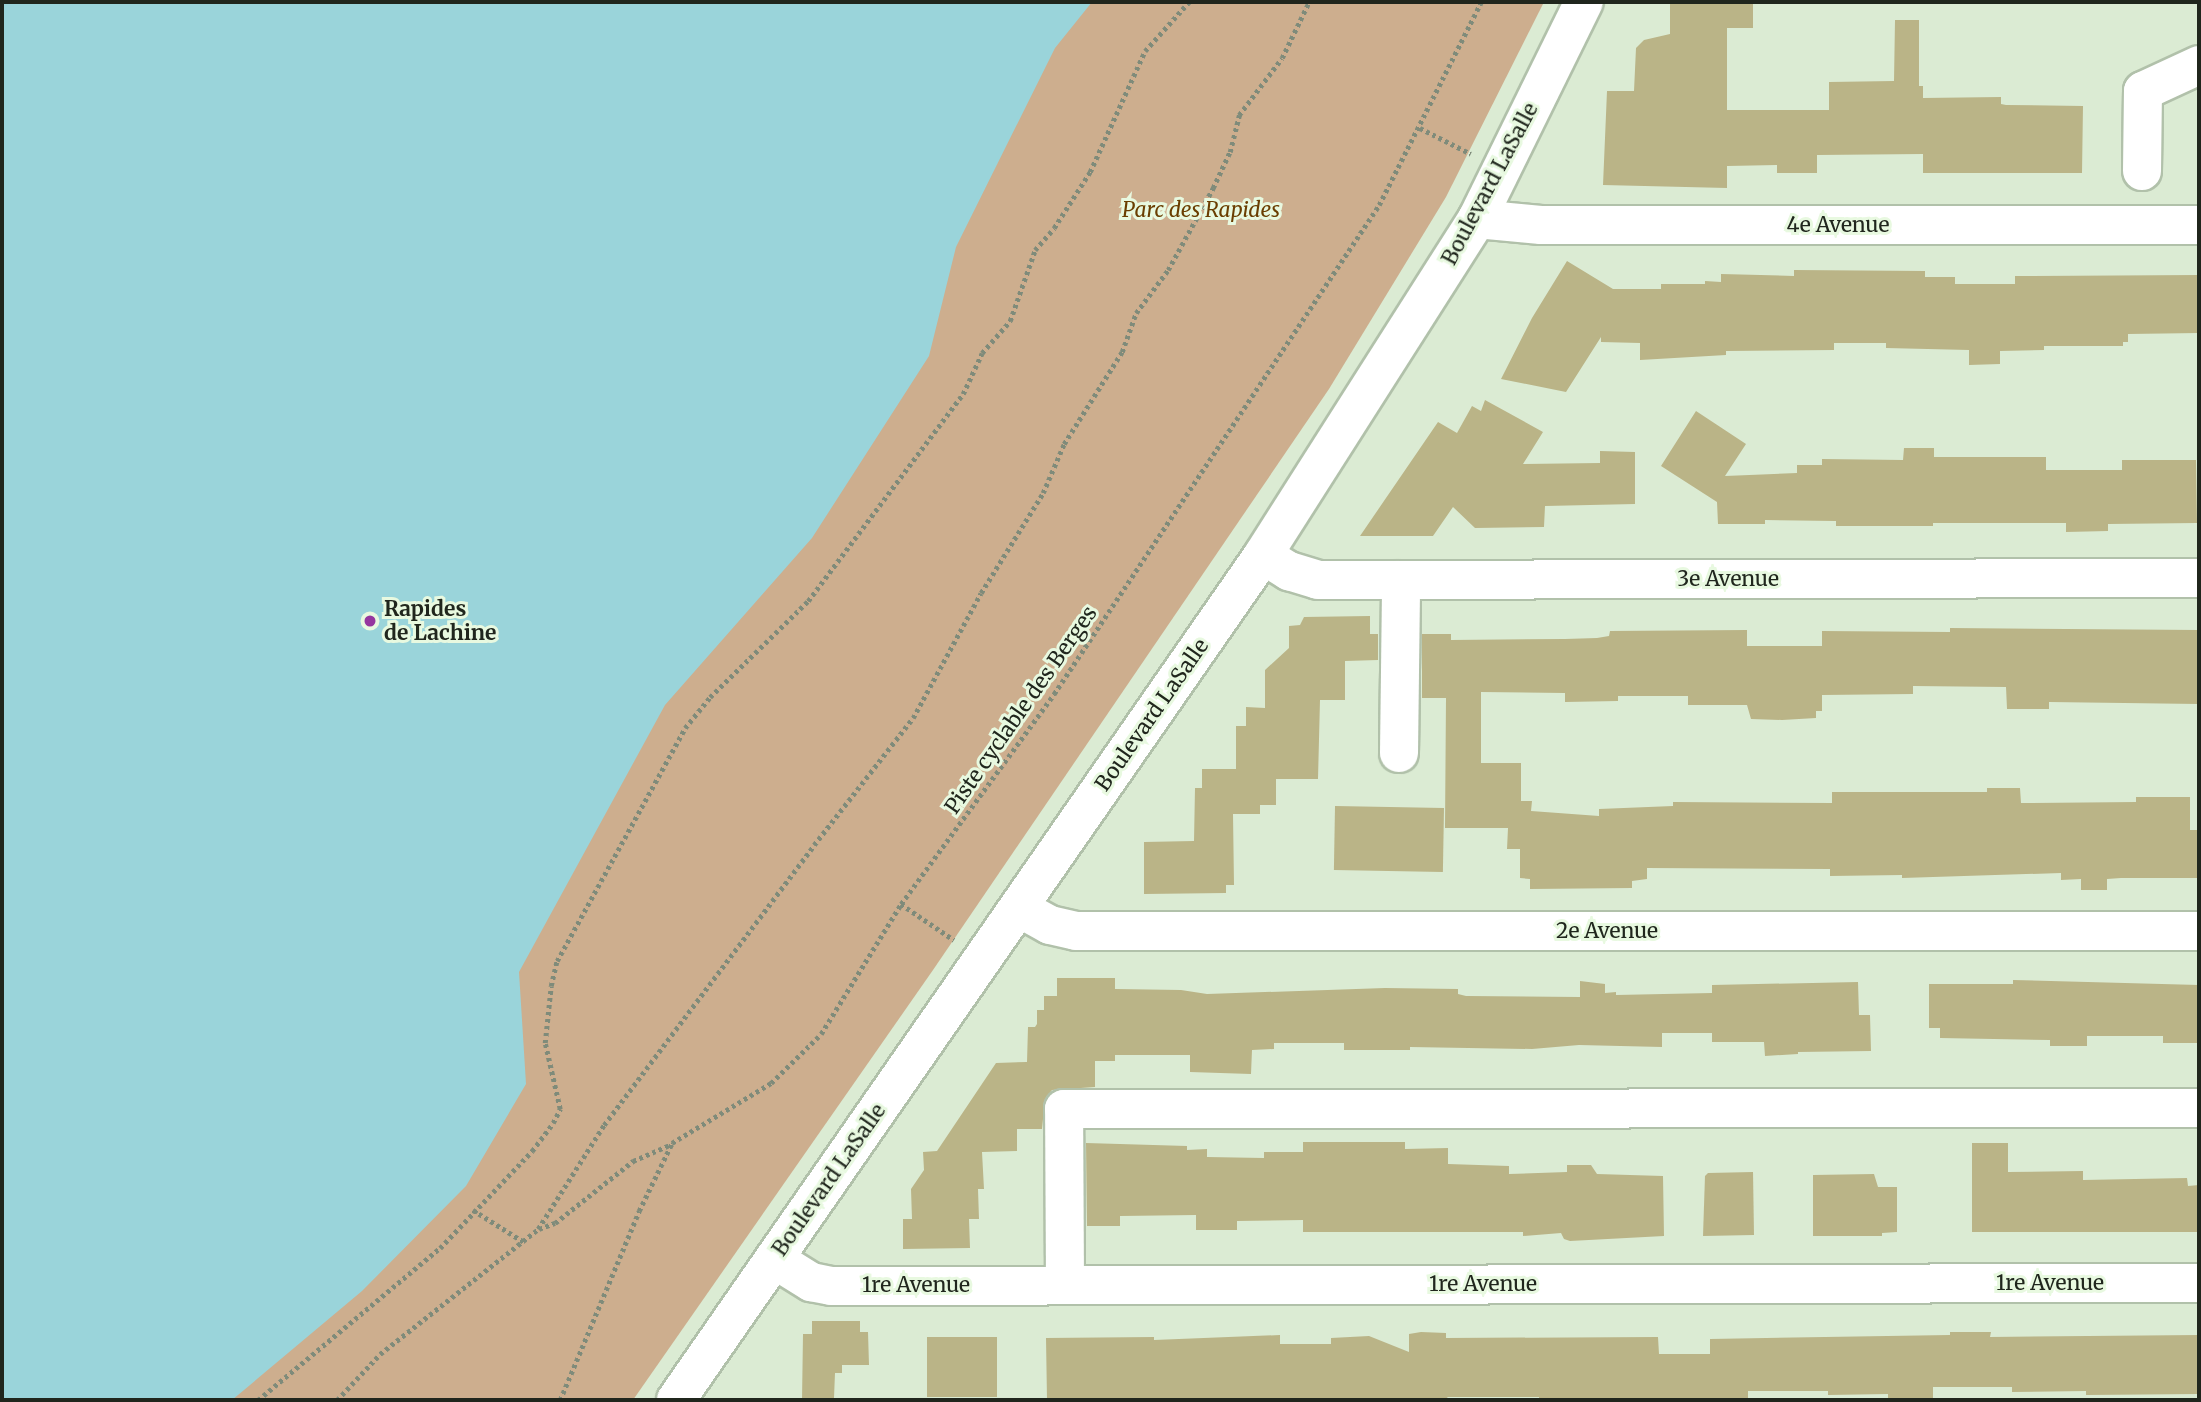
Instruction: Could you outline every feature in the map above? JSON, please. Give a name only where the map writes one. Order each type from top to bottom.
[{"type":"street","name":"Boulevard LaSalle","points":[[676,1400],[1263,555],[1477,219],[1584,2]]},
{"type":"street","points":[[2142,171],[2143,91],[2199,65]]},
{"type":"street","name":"4e Avenue","points":[[1477,219],[1541,225],[2199,225]]},
{"type":"street","name":"3e Avenue","points":[[1263,555],[1289,571],[1318,580],[2199,578]]},
{"type":"street","points":[[1399,752],[1401,580]]},
{"type":"street","name":"2e Avenue","points":[[1019,908],[1051,925],[1076,931],[2199,931]]},
{"type":"street","points":[[1065,1284],[1064,1109],[2199,1108]]},
{"type":"street","name":"1re Avenue","points":[[774,1259],[820,1285],[2199,1283]]},
{"type":"path","points":[[258,1400],[440,1248],[532,1150],[559,1109],[545,1042],[551,986],[557,961],[685,728],[710,697],[808,601],[962,394],[982,353],[1010,321],[1035,250],[1054,228],[1090,172],[1145,51],[1189,2]]},
{"type":"path","points":[[337,1400],[380,1354],[538,1229],[604,1125],[913,718],[981,593],[1043,494],[1064,444],[1122,352],[1136,313],[1168,270],[1213,188],[1230,152],[1239,115],[1282,58],[1309,2]]},
{"type":"path","name":"Piste cyclable des Berges","points":[[538,1229],[555,1223],[633,1161],[673,1143],[771,1083],[821,1034],[901,904],[1054,694],[1379,205],[1481,2]]},
{"type":"path","points":[[1420,128],[1481,159]]},
{"type":"path","points":[[901,904],[963,946]]},
{"type":"path","points":[[560,1400],[639,1211],[673,1143]]},
{"type":"path","points":[[473,1210],[524,1242]]},
{"type":"green space","name":"Rapides de Lachine","points":[[2,2],[1544,2],[1446,197],[1329,389],[933,970],[633,1400],[2,1400]]},
{"type":"water","name":"Rapides de Lachine","points":[[2,2],[1092,2],[1055,48],[956,247],[929,356],[812,538],[665,705],[519,972],[526,1084],[466,1186],[362,1291],[232,1400],[2,1400]]},
{"type":"building","points":[[1670,2],[1753,2],[1753,28],[1727,28],[1727,110],[1829,110],[1829,82],[1894,81],[1895,20],[1919,20],[1919,86],[1923,86],[1923,98],[2001,97],[2001,104],[2006,105],[2083,106],[2082,173],[1923,173],[1923,154],[1817,155],[1817,173],[1777,173],[1777,165],[1727,166],[1727,188],[1603,185],[1607,91],[1634,91],[1636,48],[1644,40],[1670,34]]},
{"type":"building","points":[[1567,261],[1613,289],[1661,289],[1661,284],[1721,282],[1721,274],[1794,276],[1794,270],[1925,271],[1925,277],[1955,277],[1955,284],[2015,284],[2015,276],[2199,275],[2199,333],[2128,334],[2128,342],[2123,342],[2123,346],[2044,346],[2044,350],[2000,351],[2000,364],[1969,365],[1969,350],[1886,348],[1886,343],[1834,343],[1834,350],[1726,351],[1726,355],[1640,360],[1640,343],[1601,342],[1601,337],[1566,392],[1501,379],[1532,318]]},
{"type":"building","points":[[1485,400],[1543,432],[1523,464],[1600,463],[1600,451],[1635,452],[1635,504],[1545,506],[1544,527],[1475,528],[1453,507],[1433,536],[1360,536],[1438,422],[1457,433],[1472,406],[1481,411]]},
{"type":"building","points":[[1696,411],[1746,444],[1725,476],[1797,473],[1797,465],[1822,465],[1822,459],[1903,460],[1904,448],[1934,448],[1934,457],[2046,457],[2046,470],[2122,470],[2122,460],[2196,460],[2197,523],[2108,524],[2108,531],[2066,532],[2066,523],[1836,526],[1836,521],[1765,520],[1765,524],[1718,524],[1717,502],[1661,466]]},
{"type":"building","points":[[1370,616],[1370,634],[1378,634],[1378,660],[1345,661],[1345,700],[1320,700],[1318,779],[1276,779],[1276,805],[1260,805],[1260,814],[1233,814],[1234,885],[1226,885],[1226,893],[1144,894],[1144,842],[1194,841],[1195,788],[1202,788],[1202,769],[1236,769],[1236,726],[1246,726],[1246,707],[1265,708],[1265,670],[1289,648],[1289,626],[1300,625],[1304,617]]},
{"type":"building","points":[[1950,628],[2199,630],[2199,704],[2049,702],[2049,709],[2007,709],[2006,687],[1913,686],[1913,694],[1822,695],[1822,711],[1816,711],[1816,718],[1782,720],[1751,719],[1747,705],[1688,705],[1688,696],[1618,696],[1618,701],[1565,702],[1565,693],[1481,692],[1481,763],[1521,763],[1521,801],[1532,801],[1531,811],[1599,816],[1599,809],[1673,806],[1673,802],[1832,803],[1832,792],[1987,792],[1987,788],[2020,788],[2021,803],[2136,802],[2136,797],[2190,797],[2190,830],[2199,830],[2199,878],[2107,879],[2107,890],[2081,890],[2081,879],[2061,880],[2061,873],[1902,878],[1902,875],[1830,876],[1830,869],[1647,868],[1647,879],[1632,881],[1632,888],[1530,889],[1530,879],[1520,878],[1520,849],[1507,849],[1508,828],[1445,828],[1446,698],[1422,698],[1422,634],[1451,634],[1451,640],[1565,639],[1609,636],[1610,631],[1747,630],[1747,646],[1822,646],[1822,631],[1950,632]]},
{"type":"building","points":[[1335,806],[1444,808],[1443,872],[1334,870]]},
{"type":"building","points":[[1057,978],[1115,978],[1115,989],[1181,990],[1207,994],[1385,988],[1458,989],[1458,994],[1466,996],[1580,997],[1580,981],[1605,984],[1605,993],[1616,992],[1616,995],[1712,993],[1712,985],[1858,982],[1859,1015],[1870,1015],[1871,1051],[1798,1052],[1765,1056],[1764,1042],[1712,1042],[1712,1033],[1662,1033],[1662,1047],[1579,1045],[1532,1049],[1410,1047],[1410,1050],[1344,1050],[1344,1043],[1274,1043],[1274,1049],[1252,1050],[1251,1074],[1190,1072],[1190,1055],[1115,1055],[1115,1061],[1095,1061],[1095,1087],[1052,1090],[1045,1099],[1042,1129],[1017,1129],[1017,1151],[982,1152],[984,1189],[978,1189],[979,1219],[969,1219],[970,1248],[903,1249],[903,1219],[912,1219],[911,1189],[924,1170],[923,1152],[937,1151],[996,1063],[1027,1062],[1028,1027],[1035,1027],[1037,1024],[1037,1010],[1044,1010],[1044,996],[1057,996]]},
{"type":"building","points":[[2013,980],[2199,985],[2199,1043],[2163,1043],[2163,1036],[2087,1036],[2087,1046],[2050,1046],[2050,1040],[1940,1038],[1940,1028],[1929,1028],[1929,984],[2013,984]]},
{"type":"building","points":[[1303,1142],[1405,1142],[1405,1149],[1448,1148],[1448,1164],[1509,1166],[1509,1174],[1567,1172],[1567,1165],[1591,1165],[1597,1174],[1663,1176],[1664,1236],[1570,1241],[1564,1239],[1561,1233],[1523,1236],[1523,1232],[1303,1232],[1303,1220],[1237,1221],[1237,1230],[1196,1230],[1196,1215],[1120,1216],[1120,1226],[1087,1226],[1086,1143],[1187,1146],[1187,1150],[1207,1149],[1207,1157],[1264,1158],[1264,1152],[1303,1152]]},
{"type":"building","points":[[1972,1143],[2008,1143],[2008,1172],[2083,1171],[2083,1180],[2187,1178],[2188,1186],[2199,1185],[2199,1232],[1972,1232]]},
{"type":"building","points":[[1753,1172],[1754,1235],[1703,1236],[1705,1176],[1708,1173]]},
{"type":"building","points":[[1874,1174],[1878,1187],[1897,1187],[1897,1232],[1882,1233],[1882,1236],[1813,1236],[1813,1175]]},
{"type":"building","points":[[812,1321],[860,1321],[860,1332],[868,1332],[869,1365],[842,1365],[842,1373],[835,1373],[834,1398],[828,1400],[802,1400],[803,1334],[812,1334]]},
{"type":"building","points":[[1950,1332],[1991,1332],[1990,1337],[2199,1335],[2199,1381],[2198,1394],[2086,1395],[2086,1391],[2012,1392],[2012,1387],[1933,1387],[1933,1399],[1888,1399],[1888,1394],[1828,1395],[1828,1391],[1748,1391],[1748,1400],[1448,1397],[1444,1400],[1047,1400],[1046,1338],[1154,1337],[1154,1340],[1280,1335],[1280,1344],[1331,1344],[1331,1338],[1369,1336],[1409,1352],[1409,1334],[1446,1333],[1446,1338],[1658,1337],[1659,1354],[1710,1354],[1710,1339],[1950,1335]]},
{"type":"building","points":[[927,1337],[997,1337],[997,1397],[927,1397]]},
{"type":"place","name":"Rapides de Lachine","points":[[370,621]]},
{"type":"park label","name":"Parc des Rapides","points":[[1201,210]]}]
